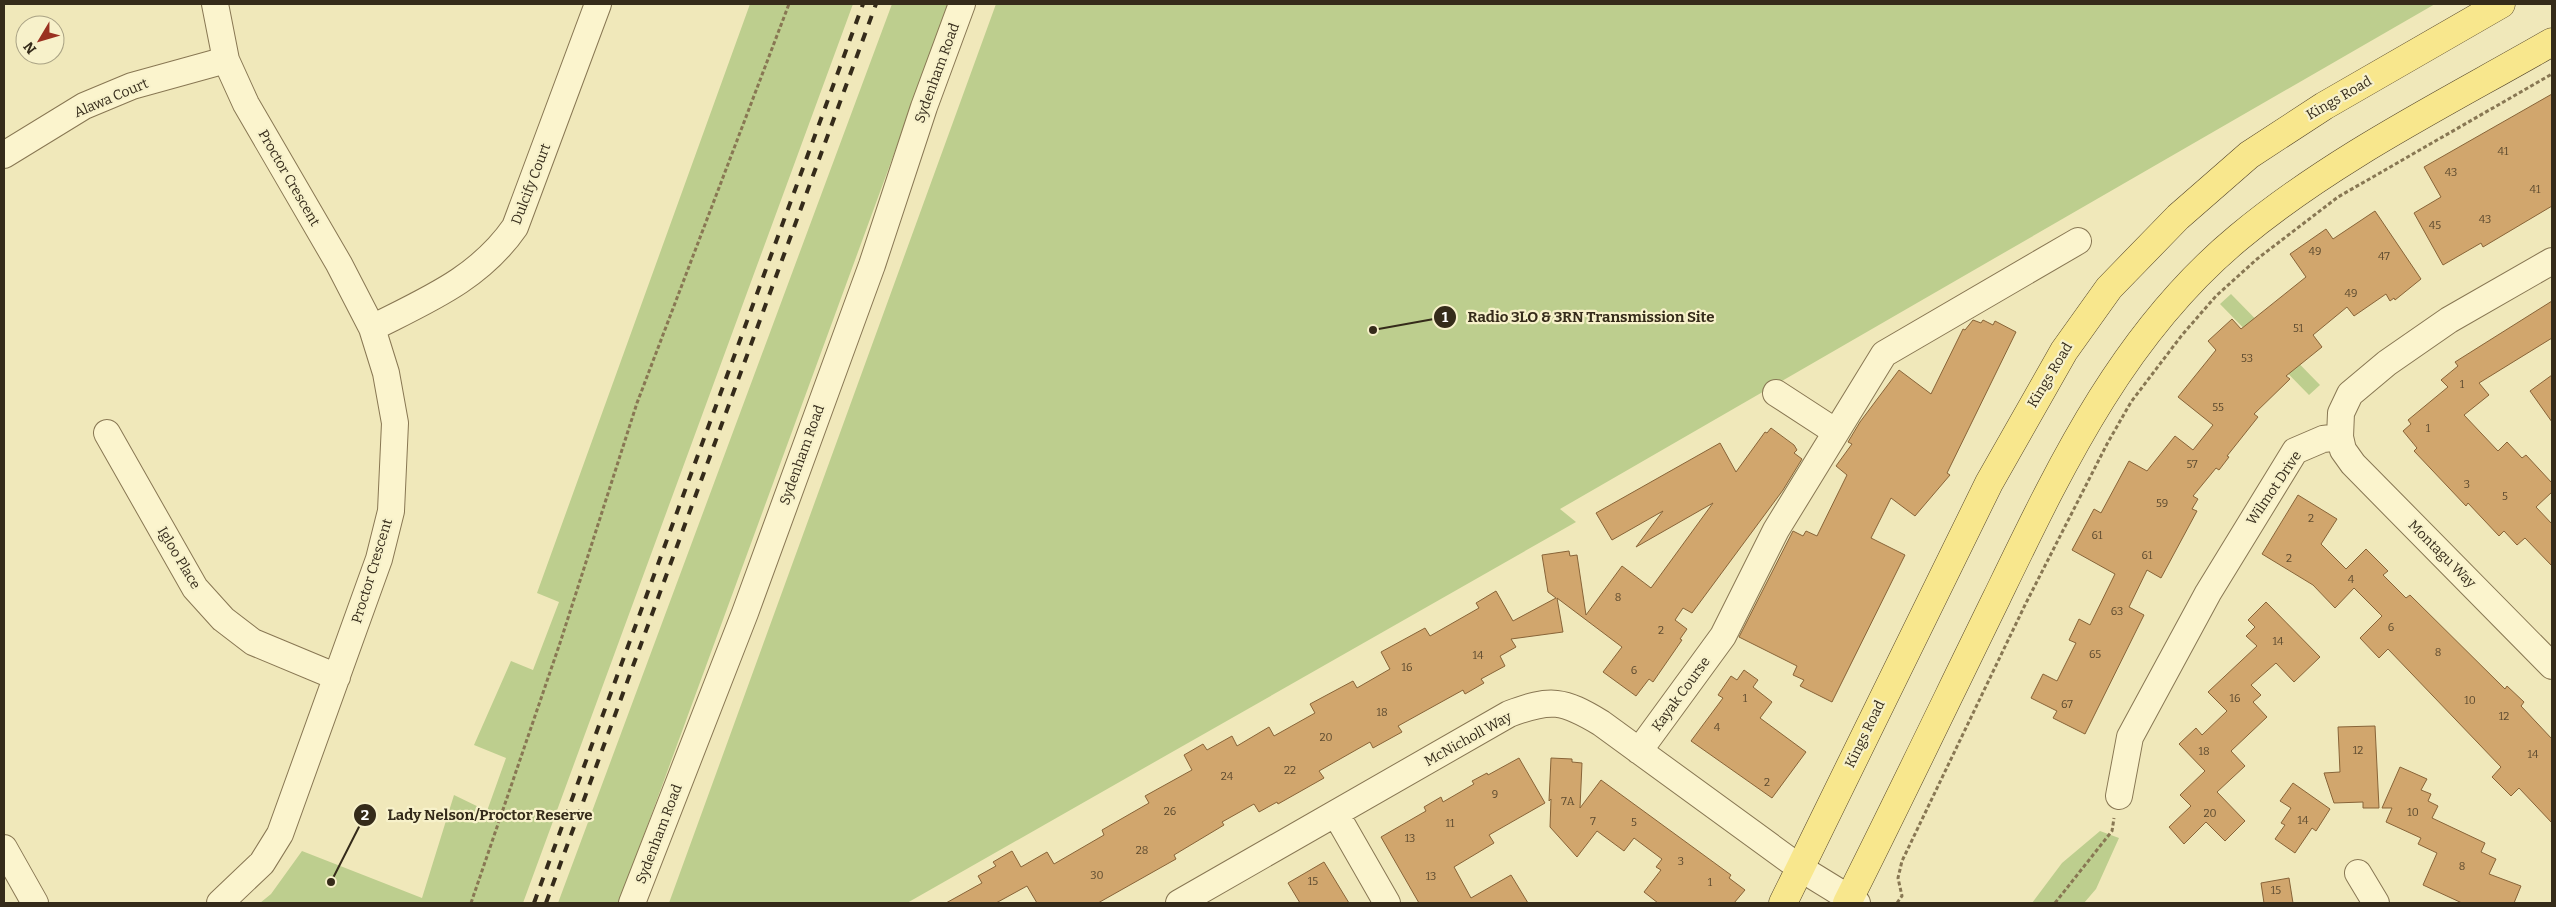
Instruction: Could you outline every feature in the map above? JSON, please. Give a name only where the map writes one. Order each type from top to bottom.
[{"type":"main road","name":"Kings Road","points":[[1782,903],[1989,483],[2064,351],[2109,288],[2178,217],[2249,155],[2324,106],[2501,4]]},
{"type":"main road","points":[[1851,902],[2052,484],[2107,386],[2156,321],[2237,238],[2298,192],[2342,163],[2552,42]]},
{"type":"street","name":"Proctor Crescent","points":[[215,4],[226,60],[246,104],[339,264],[372,328],[386,373],[395,423],[391,510],[379,559],[337,678],[274,846],[247,878],[220,903]]},
{"type":"street","name":"Dulcify Court","points":[[372,328],[466,278],[500,248],[515,227],[598,4]]},
{"type":"street","name":"Sydenham Road","points":[[632,903],[744,613],[872,265],[924,107],[962,4]]},
{"type":"street","name":"Alawa Court","points":[[4,155],[92,102],[132,86],[226,60]]},
{"type":"street","name":"Kayak Course","points":[[1639,751],[1723,636],[1776,530],[1884,354],[2078,241]]},
{"type":"street","points":[[2340,437],[2341,414],[2350,394],[2386,363],[2450,320],[2552,261]]},
{"type":"street","points":[[1776,393],[1836,432]]},
{"type":"street","name":"Igloo Place","points":[[107,433],[195,588],[223,619],[253,642],[337,678]]},
{"type":"street","name":"Montagu Way","points":[[2340,437],[2344,450],[2353,464],[2552,666]]},
{"type":"street","name":"Wilmot Drive","points":[[2118,796],[2130,737],[2213,584],[2296,451],[2323,439],[2340,437]]},
{"type":"street","name":"McNicholl Way","points":[[1180,903],[1509,714],[1544,703],[1563,704],[1578,708],[1800,868],[1851,902]]},
{"type":"street","points":[[1336,814],[1387,903]]},
{"type":"street","points":[[4,848],[35,902]]},
{"type":"street","points":[[2358,873],[2376,903]]},
{"type":"path","points":[[471,903],[560,643],[637,403],[789,4]]},
{"type":"path","points":[[1897,903],[1902,896],[1898,878],[1902,862],[2025,605],[2106,444],[2131,402],[2182,335],[2216,296],[2257,259],[2338,197],[2552,74]]},
{"type":"path","points":[[2055,903],[2112,832],[2118,796]]},
{"type":"green space","points":[[750,4],[853,4],[523,903],[260,903],[271,894],[302,851],[422,898],[454,795],[487,811],[506,758],[474,745],[511,661],[533,670],[559,602],[537,593]]},
{"type":"green space","points":[[892,4],[949,4],[619,903],[558,903]]},
{"type":"green space","points":[[996,4],[2435,4],[1560,509],[1576,522],[907,903],[669,903]]},
{"type":"green space","points":[[2231,294],[2320,385],[2309,395],[2220,304]]},
{"type":"green space","points":[[2100,831],[2119,838],[2096,889],[2084,903],[2032,903],[2062,863]]},
{"type":"building","points":[[2552,94],[2552,206],[2483,247],[2481,243],[2443,265],[2414,213],[2441,197],[2424,167]]},
{"type":"building","points":[[2375,211],[2421,279],[2395,300],[2394,298],[2390,301],[2386,294],[2354,316],[2347,307],[2313,335],[2322,347],[2286,376],[2290,379],[2254,414],[2258,417],[2227,456],[2229,457],[2219,470],[2216,468],[2193,496],[2198,499],[2192,509],[2197,511],[2161,578],[2147,570],[2129,607],[2144,615],[2085,734],[2053,718],[2057,711],[2031,698],[2043,674],[2057,681],[2076,643],[2069,640],[2079,619],[2090,625],[2115,574],[2072,550],[2094,509],[2101,513],[2129,461],[2147,471],[2175,436],[2193,450],[2213,425],[2178,397],[2216,350],[2208,341],[2232,319],[2241,329],[2306,277],[2290,254],[2326,229],[2333,239]]},
{"type":"building","points":[[2552,301],[2552,338],[2479,383],[2489,395],[2464,415],[2498,451],[2507,442],[2522,458],[2526,455],[2552,483],[2552,492],[2536,507],[2552,524],[2552,566],[2525,538],[2517,545],[2504,531],[2499,536],[2468,503],[2466,506],[2414,451],[2417,448],[2403,431],[2411,424],[2408,420],[2448,387],[2441,380],[2458,366],[2455,362]]},
{"type":"building","points":[[1973,320],[1981,323],[1983,320],[1993,325],[1995,321],[2016,332],[1947,473],[1950,475],[1915,516],[1891,498],[1871,538],[1905,555],[1832,702],[1800,686],[1804,680],[1793,675],[1797,666],[1739,637],[1793,531],[1803,536],[1806,531],[1817,536],[1847,475],[1836,466],[1852,444],[1848,442],[1860,422],[1899,370],[1931,394],[1963,329],[1965,330]]},
{"type":"building","points":[[2552,375],[2552,422],[2530,391]]},
{"type":"building","points":[[1771,428],[1794,445],[1797,450],[1794,453],[1802,459],[1783,490],[1692,613],[1683,608],[1675,620],[1687,629],[1680,639],[1682,640],[1653,682],[1649,679],[1636,696],[1603,672],[1622,647],[1557,598],[1563,632],[1511,639],[1516,647],[1500,656],[1505,666],[1481,679],[1484,683],[1465,694],[1463,690],[1398,726],[1402,732],[1373,748],[1370,742],[1319,771],[1324,778],[1278,804],[1277,802],[1259,812],[1254,804],[1222,822],[1224,825],[1174,855],[1176,859],[1098,903],[1037,903],[1027,886],[996,903],[946,903],[982,883],[978,876],[996,866],[993,862],[1012,851],[1021,867],[1047,852],[1054,864],[1104,835],[1102,830],[1149,803],[1145,796],[1192,770],[1184,755],[1203,744],[1207,750],[1232,736],[1237,746],[1269,727],[1274,736],[1315,713],[1310,704],[1353,681],[1357,688],[1390,669],[1381,652],[1425,628],[1430,636],[1479,608],[1476,603],[1496,591],[1513,621],[1556,598],[1548,592],[1542,555],[1569,551],[1570,556],[1577,555],[1586,615],[1622,566],[1651,588],[1713,503],[1636,547],[1663,511],[1612,540],[1596,513],[1720,443],[1736,472],[1765,432],[1767,433]]},
{"type":"building","points":[[2298,495],[2337,519],[2321,544],[2346,569],[2366,549],[2388,571],[2383,575],[2406,598],[2410,595],[2505,689],[2507,686],[2524,702],[2521,706],[2552,739],[2552,823],[2519,788],[2511,796],[2492,777],[2501,767],[2388,649],[2379,658],[2360,638],[2382,616],[2354,588],[2335,608],[2313,585],[2262,554]]},
{"type":"building","points":[[2266,602],[2320,657],[2294,682],[2276,663],[2251,685],[2261,695],[2253,702],[2267,717],[2231,751],[2245,766],[2217,792],[2245,821],[2225,841],[2206,822],[2184,844],[2169,827],[2191,806],[2180,795],[2205,771],[2179,744],[2196,728],[2202,735],[2227,711],[2208,692],[2257,646],[2246,636],[2255,627],[2248,620]]},
{"type":"building","points":[[1744,670],[1758,680],[1753,687],[1772,702],[1760,718],[1806,752],[1772,798],[1691,741],[1723,698],[1718,695],[1731,676],[1737,680]]},
{"type":"building","points":[[2375,726],[2379,808],[2363,808],[2363,802],[2334,803],[2324,773],[2340,772],[2338,727]]},
{"type":"building","points":[[1519,758],[1545,803],[1489,835],[1494,843],[1454,867],[1471,898],[1511,875],[1528,903],[1419,903],[1381,837],[1426,811],[1424,807],[1441,797],[1443,802],[1474,784],[1472,781],[1487,773],[1488,775]]},
{"type":"building","points":[[1551,758],[1572,759],[1572,762],[1582,763],[1580,808],[1601,780],[1731,875],[1729,878],[1745,890],[1734,903],[1658,903],[1644,892],[1661,870],[1656,867],[1662,859],[1634,838],[1624,851],[1597,831],[1577,857],[1550,827]]},
{"type":"building","points":[[2400,767],[2427,779],[2421,790],[2431,794],[2428,801],[2438,806],[2432,818],[2485,843],[2481,852],[2496,859],[2489,874],[2521,886],[2514,903],[2462,903],[2423,885],[2437,853],[2418,844],[2421,838],[2386,822],[2392,808],[2382,808]]},
{"type":"building","points":[[2293,783],[2330,809],[2316,831],[2312,828],[2295,853],[2275,839],[2285,825],[2281,823],[2291,808],[2280,801]]},
{"type":"building","points":[[1324,862],[1349,903],[1300,903],[1288,883]]},
{"type":"building","points":[[2289,878],[2293,903],[2264,903],[2261,883]]},
{"type":"railway","points":[[534,903],[863,4]]},
{"type":"railway","points":[[546,903],[876,4]]},
{"type":"place","name":"Radio 3LO & 3RN Transmission Site","points":[[1373,330]]},
{"type":"place","name":"Lady Nelson/Proctor Reserve","points":[[331,882]]}]
